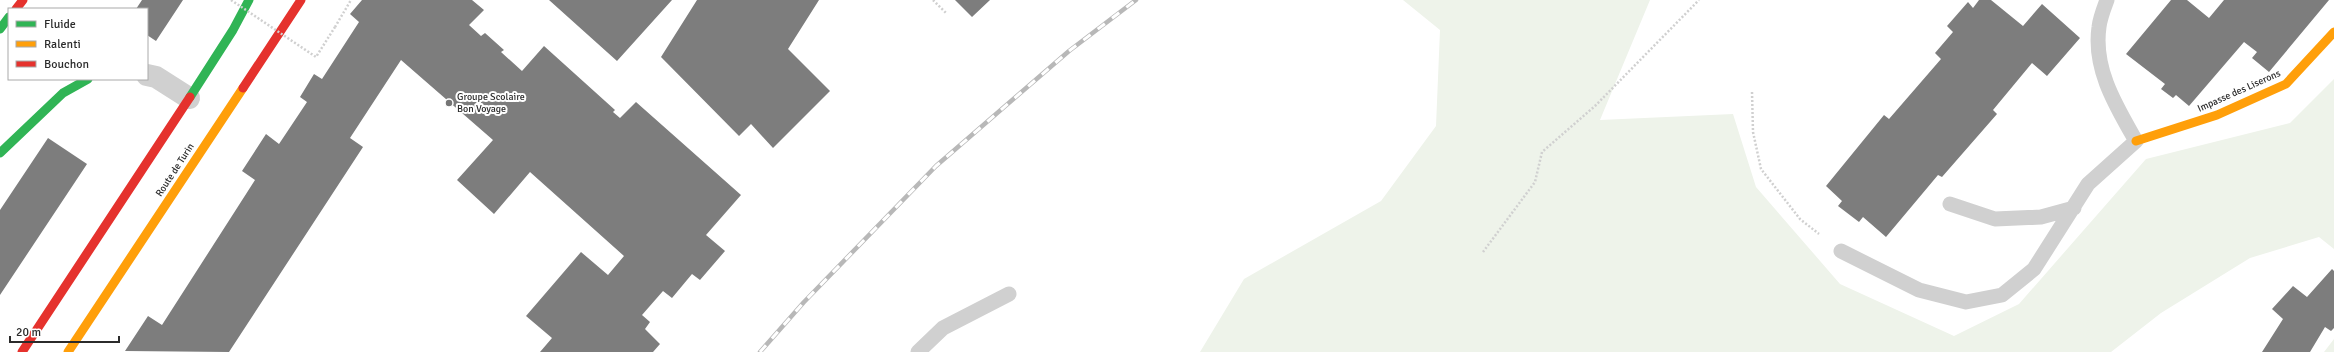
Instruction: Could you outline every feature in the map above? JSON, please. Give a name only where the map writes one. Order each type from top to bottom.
[{"type":"main road","points":[[17,8],[23,0]]},
{"type":"main road","points":[[22,352],[233,30],[249,0]]},
{"type":"main road","name":"Route de Turin","points":[[68,352],[301,0]]},
{"type":"main road","points":[[0,29],[8,18]]},
{"type":"main road","name":"Impasse des Liserons","points":[[2136,141],[2217,115],[2286,84],[2334,32]]},
{"type":"main road","points":[[0,153],[64,93],[86,80]]},
{"type":"street","points":[[148,75],[156,77],[189,98]]},
{"type":"lane","points":[[1840,251],[1919,290],[1966,302],[2002,295],[2034,269],[2088,184],[2136,141],[2111,98],[2100,64],[2099,26],[2107,0]]},
{"type":"lane","points":[[1950,204],[1995,219],[2041,217],[2074,208]]},
{"type":"lane","points":[[918,352],[942,328],[1009,294]]},
{"type":"path","points":[[231,0],[316,57],[351,0]]},
{"type":"path","points":[[933,0],[946,13]]},
{"type":"path","points":[[1483,252],[1535,182],[1542,152],[1595,106],[1699,0]]},
{"type":"path","points":[[1752,92],[1753,132],[1761,169],[1800,218],[1840,251]]},
{"type":"shaded area","points":[[1403,0],[1650,0],[1600,120],[1733,114],[1756,187],[1840,284],[1954,336],[2019,304],[2146,159],[2290,123],[2334,79],[2334,249],[2319,237],[2250,258],[2161,313],[2111,352],[1200,352],[1244,279],[1381,201],[1436,126],[1440,30]]},
{"type":"shaded area","points":[[2334,339],[2334,352],[2324,352]]},
{"type":"building","points":[[142,0],[183,0],[156,41],[148,36],[148,8],[137,8]]},
{"type":"building","points":[[362,0],[472,0],[484,10],[469,25],[481,36],[485,33],[504,50],[501,52],[522,71],[544,46],[615,110],[613,112],[620,118],[636,102],[741,195],[706,235],[725,251],[700,280],[692,274],[672,298],[663,291],[642,315],[650,322],[645,329],[660,344],[653,352],[540,352],[552,338],[526,316],[581,252],[608,275],[624,256],[530,172],[494,214],[457,180],[493,140],[401,60],[350,138],[363,147],[229,352],[125,351],[148,316],[162,325],[255,180],[242,171],[266,134],[279,144],[307,102],[300,97],[314,74],[322,79],[359,22],[350,14]]},
{"type":"building","points":[[549,0],[672,0],[617,61]]},
{"type":"building","points":[[697,0],[819,0],[788,49],[830,91],[773,148],[751,124],[739,136],[661,57]]},
{"type":"building","points":[[955,0],[990,0],[972,17]]},
{"type":"building","points":[[1979,0],[1991,0],[2023,26],[2042,4],[2080,38],[2047,76],[2032,63],[1993,110],[1997,114],[1942,177],[1938,175],[1886,237],[1863,217],[1859,222],[1838,206],[1842,201],[1826,186],[1884,115],[1889,119],[1941,59],[1935,53],[1953,32],[1947,26],[1968,2],[1973,8]]},
{"type":"building","points":[[2171,0],[2187,0],[2209,18],[2224,0],[2329,0],[2269,72],[2252,58],[2257,52],[2244,42],[2189,106],[2176,95],[2173,98],[2161,89],[2165,84],[2126,54]]},
{"type":"building","points":[[48,138],[87,164],[0,295],[0,210]]},
{"type":"building","points":[[2332,269],[2334,271],[2334,328],[2331,331],[2325,327],[2310,352],[2262,352],[2283,319],[2272,309],[2293,286],[2307,297]]},
{"type":"railway","points":[[760,352],[804,302],[936,166],[1069,51],[1136,0]]},
{"type":"traffic: fast","points":[[190,97],[233,30],[249,0]]},
{"type":"traffic: fast","points":[[0,29],[8,18]]},
{"type":"traffic: fast","points":[[0,153],[63,93],[86,80]]},
{"type":"traffic: slow","points":[[2136,141],[2217,115],[2286,84],[2334,32]]},
{"type":"traffic: slow","points":[[68,352],[243,88]]},
{"type":"traffic: jam","points":[[17,8],[23,0]]},
{"type":"traffic: jam","points":[[243,88],[301,0]]},
{"type":"traffic: jam","points":[[22,352],[190,97]]},
{"type":"place","name":"Groupe Scolaire Bon Voyage","points":[[449,103]]}]
